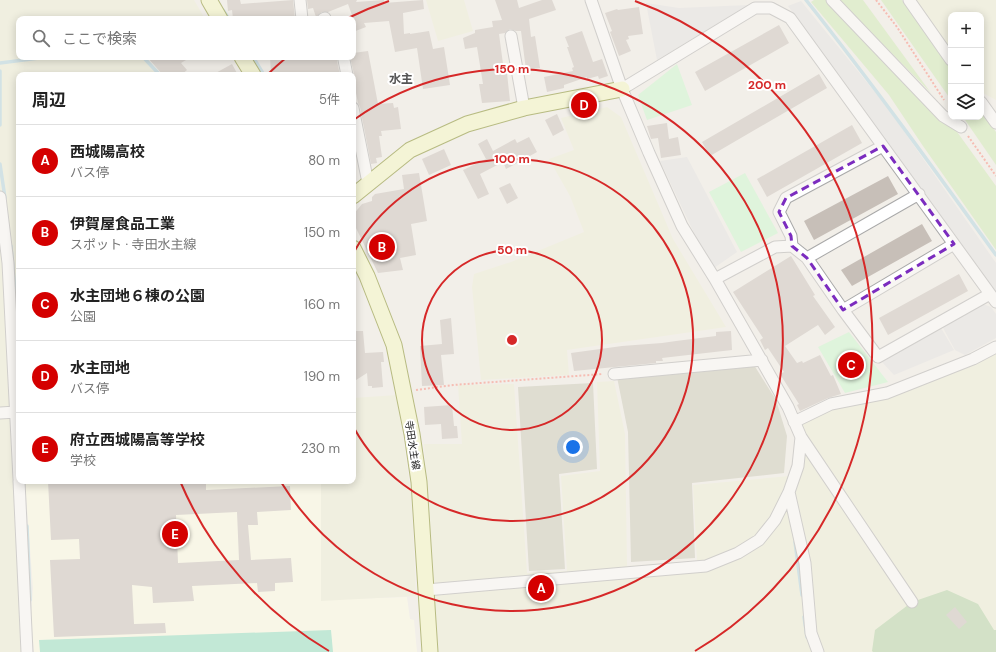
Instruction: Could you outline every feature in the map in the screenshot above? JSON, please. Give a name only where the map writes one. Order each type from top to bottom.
[{"type":"main road","points":[[209,0],[218,16]]},
{"type":"main road","points":[[244,60],[251,72]]},
{"type":"main road","points":[[356,193],[410,150],[467,124],[524,108],[622,89]]},
{"type":"main road","name":"寺田水主線","points":[[356,254],[367,276],[394,345],[412,434],[419,482],[430,652]]},
{"type":"street","points":[[300,0],[302,16]]},
{"type":"street","points":[[591,0],[622,89],[682,226],[762,360],[788,407],[800,437],[912,602]]},
{"type":"street","points":[[832,0],[944,116],[961,127]]},
{"type":"street","points":[[908,0],[948,56]]},
{"type":"street","points":[[622,89],[755,8],[771,8],[790,18],[993,298],[878,357],[807,258],[792,246],[776,247],[715,279]]},
{"type":"street","points":[[511,36],[524,108]]},
{"type":"street","points":[[344,60],[346,72]]},
{"type":"street","points":[[984,106],[996,123]]},
{"type":"street","points":[[356,123],[368,183]]},
{"type":"street","points":[[792,246],[791,236],[779,212],[786,198],[883,146]]},
{"type":"street","points":[[807,258],[919,194]]},
{"type":"street","points":[[0,197],[8,262],[16,412],[0,413]]},
{"type":"street","points":[[843,310],[954,244]]},
{"type":"street","points":[[794,422],[831,404],[887,393],[973,360],[996,347]]},
{"type":"street","points":[[614,374],[762,360]]},
{"type":"street","points":[[426,590],[706,566],[738,553],[759,540],[775,520],[790,492],[798,466],[800,437]]},
{"type":"street","points":[[19,484],[27,652]]},
{"type":"street","points":[[790,492],[804,563],[811,633],[818,652]]},
{"type":"path","points":[[876,0],[897,27],[947,104]]},
{"type":"path","points":[[961,127],[996,176]]},
{"type":"path","points":[[412,390],[453,385],[614,374]]},
{"type":"highlighted area","points":[[883,146],[954,244],[843,310],[807,258],[792,246],[791,236],[779,212],[786,198]]},
{"type":"shaded area","points":[[0,0],[194,0],[203,16],[16,16],[16,60],[144,60],[154,72],[16,72],[16,484],[20,484],[23,652],[0,652]]},
{"type":"shaded area","points":[[426,0],[464,0],[473,31],[438,41]]},
{"type":"shaded area","points":[[913,0],[996,0],[996,100],[984,94],[984,12],[948,12],[948,46]]},
{"type":"shaded area","points":[[801,1],[887,107],[996,263],[996,294],[788,6]]},
{"type":"shaded area","points":[[646,3],[679,8],[749,5],[657,60]]},
{"type":"shaded area","points":[[607,107],[621,117],[673,239],[726,327],[567,350],[569,375],[481,380],[472,287],[474,274],[511,262],[584,232],[570,196],[549,159],[574,150],[561,118]]},
{"type":"shaded area","points":[[687,157],[737,252],[714,268],[704,254],[660,161]]},
{"type":"shaded area","points":[[983,304],[991,307],[996,314],[996,338],[965,355],[955,350],[942,326]]},
{"type":"shaded area","points":[[941,328],[954,350],[894,375],[882,362]]},
{"type":"shaded area","points":[[996,350],[996,652],[438,652],[424,444],[462,444],[458,385],[514,384],[527,573],[567,571],[561,476],[600,471],[597,382],[614,381],[625,434],[627,566],[697,561],[693,485],[801,475],[806,451],[800,424],[831,408]]},
{"type":"shaded area","points":[[754,365],[776,400],[787,436],[784,473],[692,483],[695,558],[631,562],[628,432],[617,377]]},
{"type":"shaded area","points":[[593,383],[597,469],[559,474],[565,569],[529,571],[518,387]]},
{"type":"shaded area","points":[[397,395],[411,494],[416,596],[321,601],[321,484],[356,484],[356,398]]},
{"type":"shaded area","points":[[25,484],[321,484],[321,600],[407,597],[410,619],[414,620],[417,652],[34,652],[31,617],[33,588]]},
{"type":"green space","points":[[814,0],[828,0],[955,129],[996,186],[996,250],[889,95],[811,2]]},
{"type":"green space","points":[[839,0],[863,0],[931,93]]},
{"type":"green space","points":[[881,0],[902,0],[948,65],[948,96]]},
{"type":"green space","points":[[677,64],[692,105],[647,120],[638,95]]},
{"type":"green space","points":[[984,115],[996,132],[996,165],[965,120],[984,120]]},
{"type":"green space","points":[[745,173],[778,233],[741,252],[709,192]]},
{"type":"green space","points":[[849,332],[888,382],[845,393],[818,347]]},
{"type":"green space","points":[[947,590],[978,604],[994,630],[996,630],[996,652],[872,651],[875,630],[912,602]]},
{"type":"green space","points":[[331,630],[333,652],[40,652],[39,640]]},
{"type":"building","points":[[227,0],[240,0],[241,4],[293,0],[295,16],[233,16],[232,10],[228,11]]},
{"type":"building","points":[[307,0],[357,0],[356,2],[384,0],[384,3],[423,0],[424,9],[403,13],[404,34],[429,31],[433,49],[444,47],[450,85],[423,89],[417,48],[395,52],[389,21],[364,23],[366,27],[356,31],[356,16],[352,16],[348,4],[328,12],[322,12],[317,16],[316,16],[313,8],[308,9]]},
{"type":"building","points":[[495,0],[517,0],[519,8],[542,0],[552,0],[556,10],[529,19],[531,37],[535,36],[540,68],[526,70],[521,31],[510,29],[505,33],[499,34],[503,64],[506,64],[510,101],[482,103],[479,84],[483,84],[477,47],[465,49],[463,38],[475,33],[475,30],[493,27],[492,21],[502,20]]},
{"type":"building","points":[[639,7],[643,34],[628,36],[629,39],[626,40],[631,51],[619,56],[605,13],[617,9]]},
{"type":"building","points":[[779,25],[789,43],[705,91],[695,72]]},
{"type":"building","points":[[582,31],[593,62],[602,59],[608,76],[599,79],[598,76],[587,79],[587,77],[564,85],[564,88],[547,92],[544,77],[573,71],[572,68],[574,67],[565,37]]},
{"type":"building","points":[[368,51],[378,104],[393,103],[394,108],[398,107],[401,129],[381,131],[382,136],[379,136],[382,157],[376,158],[377,163],[371,164],[356,93],[356,72],[354,72],[351,60],[356,60],[356,53]]},
{"type":"building","points":[[150,60],[186,60],[181,63],[187,70],[185,72],[160,72]]},
{"type":"building","points":[[270,60],[337,60],[339,72],[271,72]]},
{"type":"building","points":[[232,64],[236,72],[217,72]]},
{"type":"building","points":[[819,74],[827,88],[710,156],[702,142]]},
{"type":"building","points":[[557,114],[564,130],[553,136],[545,120]]},
{"type":"building","points":[[667,123],[669,139],[678,137],[681,155],[661,158],[658,138],[651,139],[647,126]]},
{"type":"building","points":[[852,125],[862,143],[767,197],[757,179]]},
{"type":"building","points":[[529,137],[537,152],[506,169],[503,162],[480,174],[489,194],[478,199],[463,170],[486,159],[478,144],[487,139],[493,151],[515,139],[517,143]]},
{"type":"building","points":[[444,149],[451,165],[429,175],[422,159]]},
{"type":"building","points":[[419,173],[427,221],[411,224],[416,255],[400,258],[403,270],[378,273],[356,228],[356,211],[362,204],[372,201],[372,197],[375,194],[404,189],[402,175]]},
{"type":"building","points":[[888,176],[898,194],[814,240],[804,221]]},
{"type":"building","points":[[510,183],[518,198],[507,204],[499,188]]},
{"type":"building","points":[[922,224],[932,241],[852,286],[841,270]]},
{"type":"building","points":[[791,256],[815,295],[813,296],[835,327],[825,335],[818,325],[785,346],[797,363],[802,361],[803,363],[820,355],[831,376],[833,375],[841,394],[828,398],[800,411],[797,405],[799,404],[780,374],[784,372],[768,348],[765,350],[760,340],[763,338],[733,292]]},
{"type":"building","points":[[959,274],[968,291],[888,335],[879,318]]},
{"type":"building","points":[[451,318],[454,354],[441,355],[444,385],[422,386],[420,346],[442,344],[440,320]]},
{"type":"building","points":[[356,331],[363,331],[365,353],[383,352],[384,362],[381,362],[383,387],[372,388],[372,386],[368,386],[367,373],[356,380]]},
{"type":"building","points":[[731,331],[732,350],[662,358],[663,361],[656,361],[656,363],[574,371],[571,353],[716,336],[716,332]]},
{"type":"building","points":[[452,405],[454,426],[457,426],[458,438],[442,439],[441,424],[425,425],[424,407]]},
{"type":"building","points":[[48,484],[206,484],[206,490],[290,486],[291,510],[257,512],[258,525],[248,525],[251,560],[291,558],[293,582],[275,583],[275,591],[258,592],[257,583],[192,586],[194,601],[153,603],[152,587],[132,585],[134,624],[165,623],[166,633],[54,637],[50,560],[80,559],[79,539],[51,540]],"holes":[[[237,512],[239,560],[178,563],[176,515]]]},
{"type":"building","points":[[955,607],[967,622],[959,629],[946,615]]},
{"type":"waterway","points":[[806,0],[879,94],[996,255]]},
{"type":"waterway","points":[[223,10],[227,16]]},
{"type":"waterway","points":[[0,63],[24,60]]},
{"type":"waterway","points":[[146,60],[157,72]]},
{"type":"waterway","points":[[255,60],[262,72]]},
{"type":"waterway","points":[[0,71],[0,125]]},
{"type":"waterway","points":[[0,164],[5,198]]},
{"type":"waterway","points":[[11,246],[16,303]]},
{"type":"waterway","points":[[27,526],[30,600]]},
{"type":"waterway","points":[[795,542],[802,595]]},
{"type":"waterway","points":[[804,617],[807,637]]},
{"type":"place","name":"水主団地","points":[[584,105]]},
{"type":"place","name":"伊賀屋食品工業","points":[[382,247]]},
{"type":"place","name":"水主団地６棟の公園","points":[[851,365]]},
{"type":"place","name":"府立西城陽高等学校","points":[[175,534]]},
{"type":"place","name":"西城陽高校","points":[[541,588]]},
{"type":"district","name":"水主","points":[[401,79]]}]
